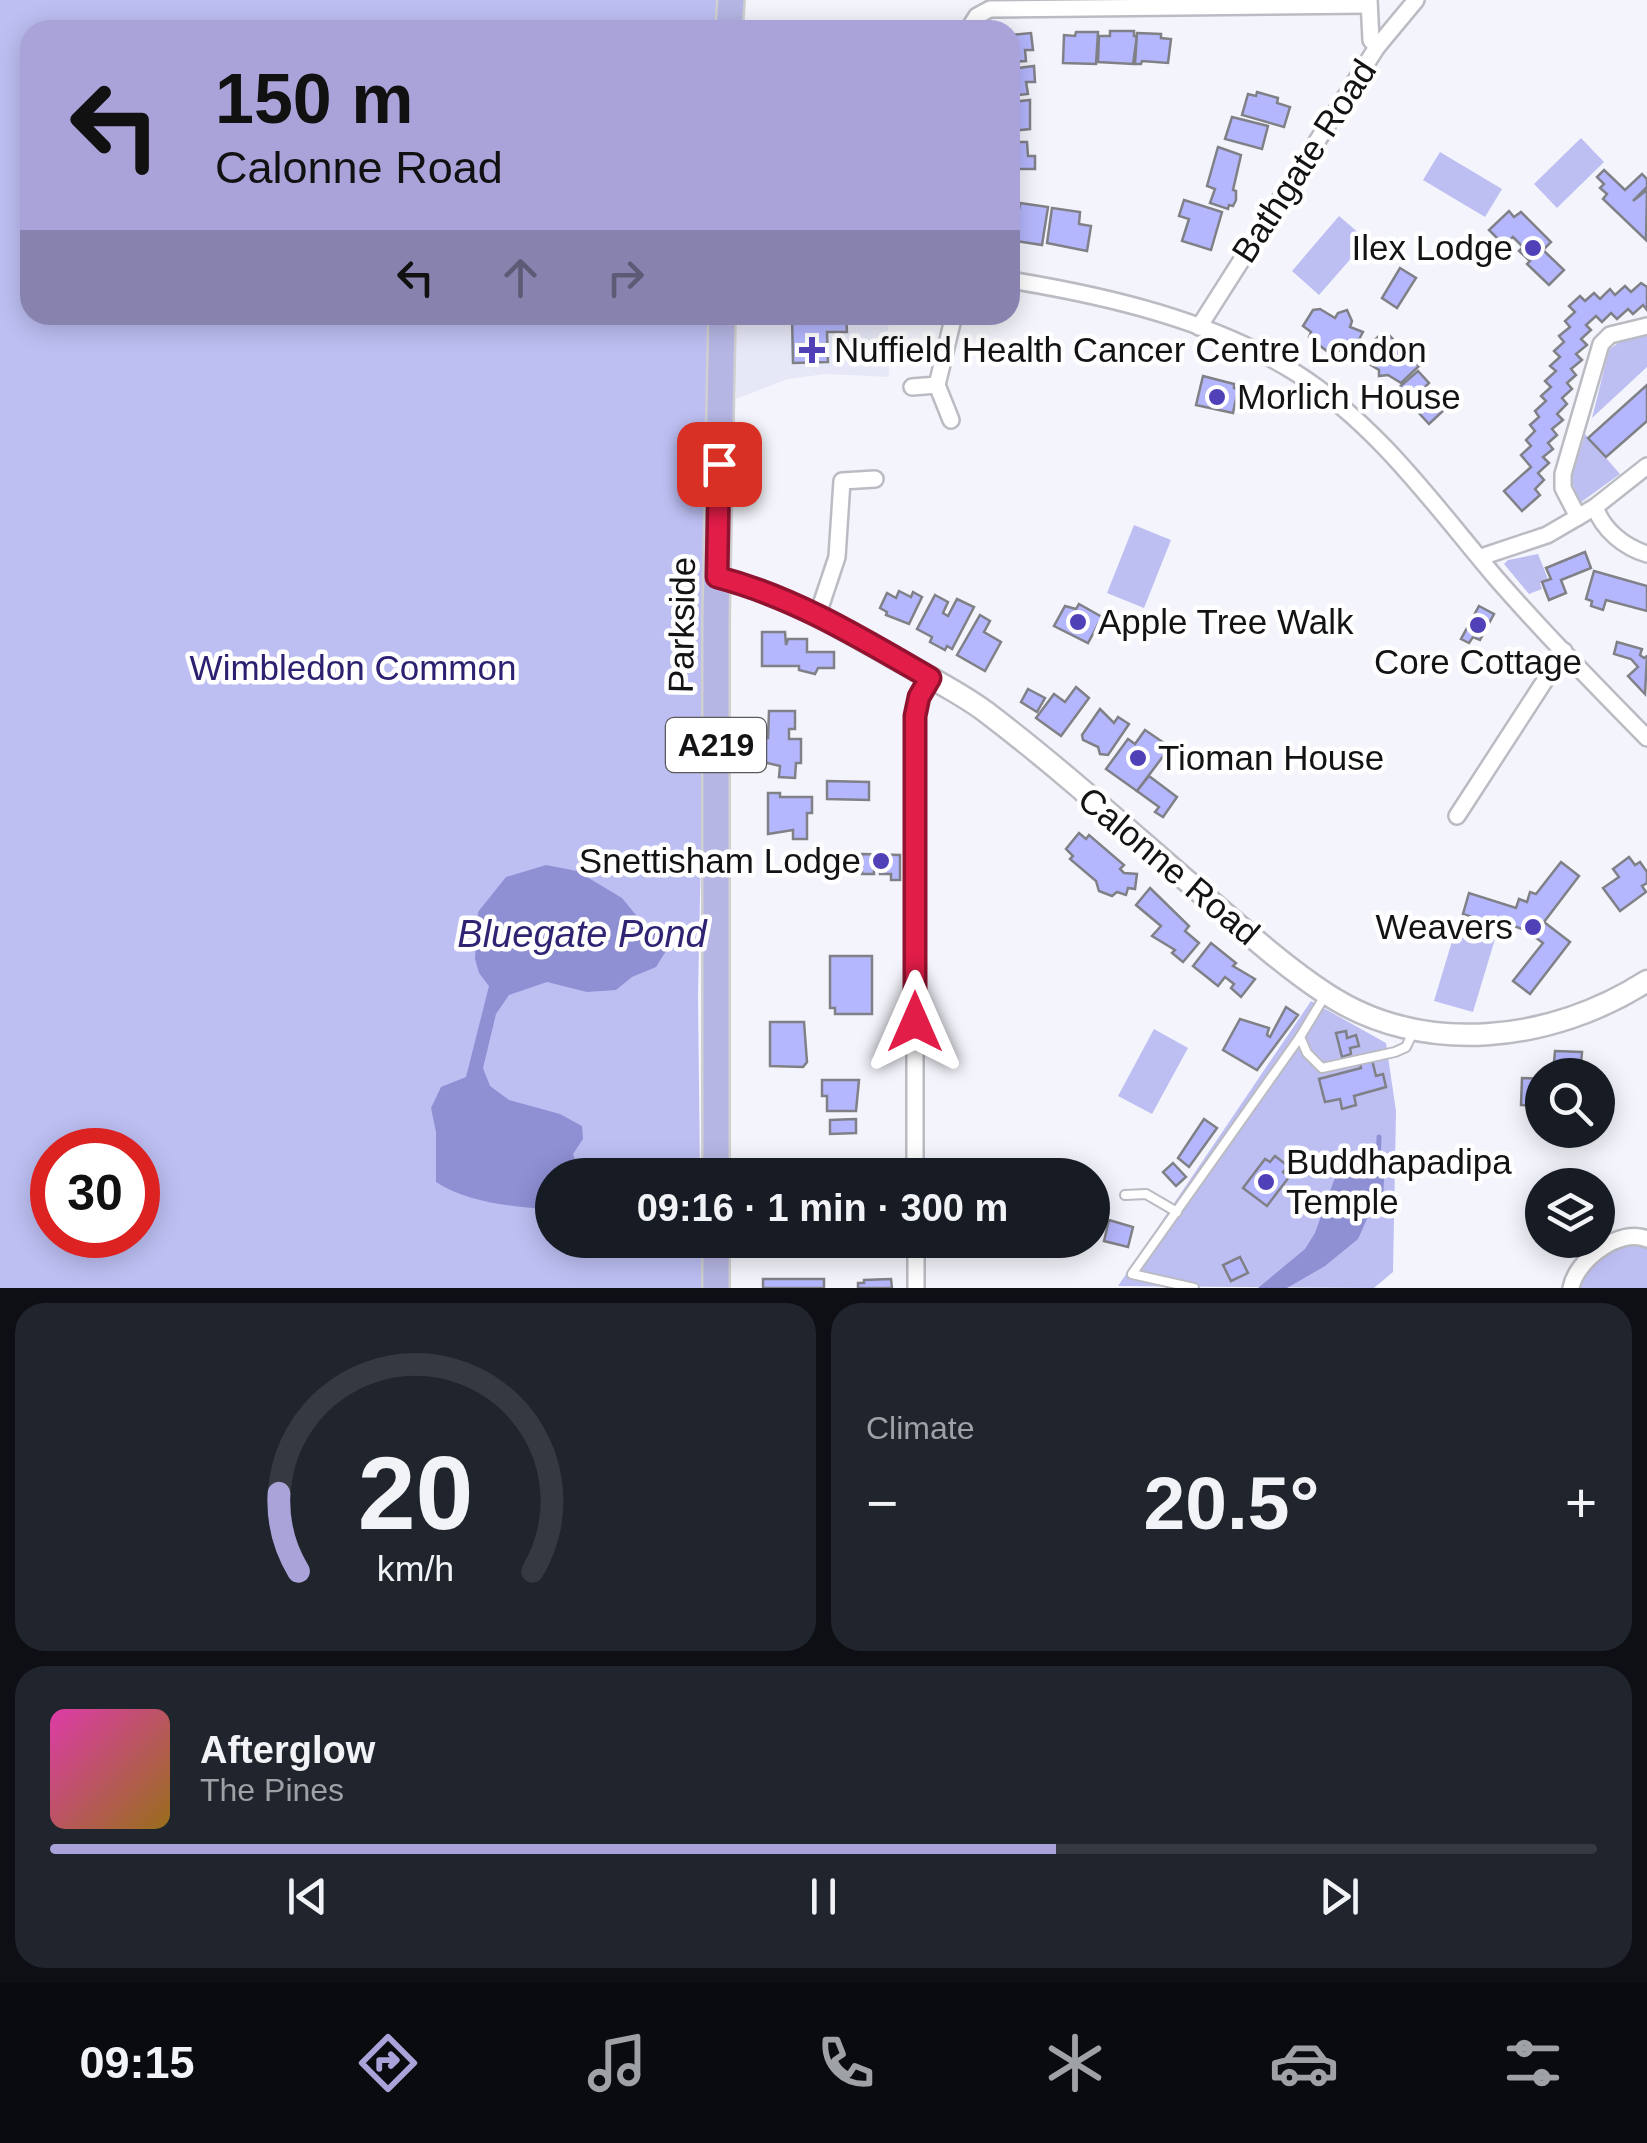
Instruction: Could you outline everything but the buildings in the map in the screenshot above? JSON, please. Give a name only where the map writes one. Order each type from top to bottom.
[{"type":"main road","name":"Parkside","points":[[716,1158],[717,577],[722,325]]},
{"type":"main road","points":[[716,1258],[716,1288]]},
{"type":"street","name":"Bathgate Road","points":[[1198,327],[1377,47],[1416,0]]},
{"type":"street","points":[[974,20],[990,10],[1369,3],[1371,40],[1377,47]]},
{"type":"street","points":[[1020,282],[1086,293],[1198,327],[1270,358],[1327,397],[1367,430],[1446,514],[1564,651],[1647,738]]},
{"type":"street","points":[[951,420],[937,385],[952,325]]},
{"type":"street","points":[[1578,517],[1563,488],[1563,474],[1601,344],[1617,332],[1647,326]]},
{"type":"street","points":[[912,387],[937,385]]},
{"type":"street","points":[[1481,557],[1547,535],[1595,508],[1647,466]]},
{"type":"street","points":[[818,614],[837,557],[842,481],[875,480]]},
{"type":"street","points":[[1595,508],[1618,540],[1647,554]]},
{"type":"street","name":"Calonne Road","points":[[717,577],[750,585],[818,614],[984,710],[1282,961],[1349,1006],[1414,1028],[1478,1036],[1533,1030],[1605,1006],[1647,981]]},
{"type":"street","points":[[1457,816],[1564,651]]},
{"type":"street","points":[[916,1158],[915,716],[919,697],[930,678]]},
{"type":"street","points":[[1572,1288],[1579,1266],[1624,1235],[1647,1239]]},
{"type":"street","points":[[916,1258],[916,1288]]},
{"type":"lane","points":[[1194,1288],[1132,1274],[1300,1037],[1326,994]]},
{"type":"lane","points":[[1300,1037],[1307,1054],[1322,1068],[1395,1052],[1406,1047],[1414,1028]]},
{"type":"lane","points":[[1125,1194],[1146,1194],[1177,1212]]},
{"type":"shaded area","name":"Nuffield Health Cancer Centre London","points":[[736,325],[888,325],[889,377],[826,374],[788,379],[736,399]]},
{"type":"green space","name":"Wimbledon Common","points":[[0,0],[718,0],[717,20],[20,20],[20,325],[712,325],[698,995],[700,1158],[535,1158],[535,1258],[702,1258],[703,1288],[0,1288]]},
{"type":"green space","points":[[1581,138],[1604,162],[1557,208],[1534,184]]},
{"type":"green space","points":[[1440,152],[1502,189],[1485,217],[1423,180]]},
{"type":"green space","points":[[1339,216],[1367,240],[1319,295],[1292,271]]},
{"type":"green space","points":[[1647,335],[1647,367],[1592,418],[1609,350],[1623,339]]},
{"type":"green space","points":[[1585,434],[1620,474],[1580,503],[1571,480]]},
{"type":"green space","points":[[1134,525],[1171,540],[1144,608],[1107,593]]},
{"type":"green space","points":[[1538,554],[1548,579],[1540,583],[1542,589],[1529,594],[1504,564]]},
{"type":"green space","points":[[1456,928],[1495,939],[1473,1012],[1434,1001]]},
{"type":"green space","points":[[1311,1001],[1386,1043],[1396,1111],[1393,1272],[1374,1288],[1118,1286]]},
{"type":"green space","points":[[1154,1029],[1188,1048],[1152,1114],[1118,1096]]},
{"type":"green space","points":[[1625,1240],[1647,1248],[1647,1288],[1579,1288],[1583,1269],[1599,1258],[1615,1258],[1615,1247]]},
{"type":"water","name":"Bluegate Pond","points":[[546,865],[577,871],[622,898],[640,920],[659,933],[666,951],[656,967],[632,977],[616,990],[587,992],[547,982],[509,995],[496,1014],[483,1068],[490,1086],[509,1100],[560,1114],[582,1126],[583,1139],[573,1154],[575,1158],[535,1158],[535,1208],[477,1199],[436,1182],[436,1132],[431,1108],[441,1087],[466,1077],[489,986],[475,959],[478,912],[506,877]]},
{"type":"water","points":[[1341,1161],[1385,1166],[1383,1196],[1358,1239],[1325,1266],[1287,1288],[1258,1288],[1305,1249],[1315,1233]]},
{"type":"waterway","points":[[1378,1170],[1379,1137]]},
{"type":"place","name":"Ilex Lodge","points":[[1533,248]]},
{"type":"place","name":"Nuffield Health Cancer Centre London","points":[[812,350]]},
{"type":"place","name":"Morlich House","points":[[1217,397]]},
{"type":"place","name":"Apple Tree Walk","points":[[1078,622]]},
{"type":"place","name":"Core Cottage","points":[[1478,625]]},
{"type":"place","name":"Tioman House","points":[[1138,758]]},
{"type":"place","name":"Snettisham Lodge","points":[[881,861]]},
{"type":"place","name":"Weavers","points":[[1533,927]]},
{"type":"place","name":"Buddhapadipa Temple","points":[[1266,1182]]},
{"type":"route","points":[[719,464],[717,577],[750,585],[818,614],[930,678],[919,697],[915,716],[915,1022]]}]
